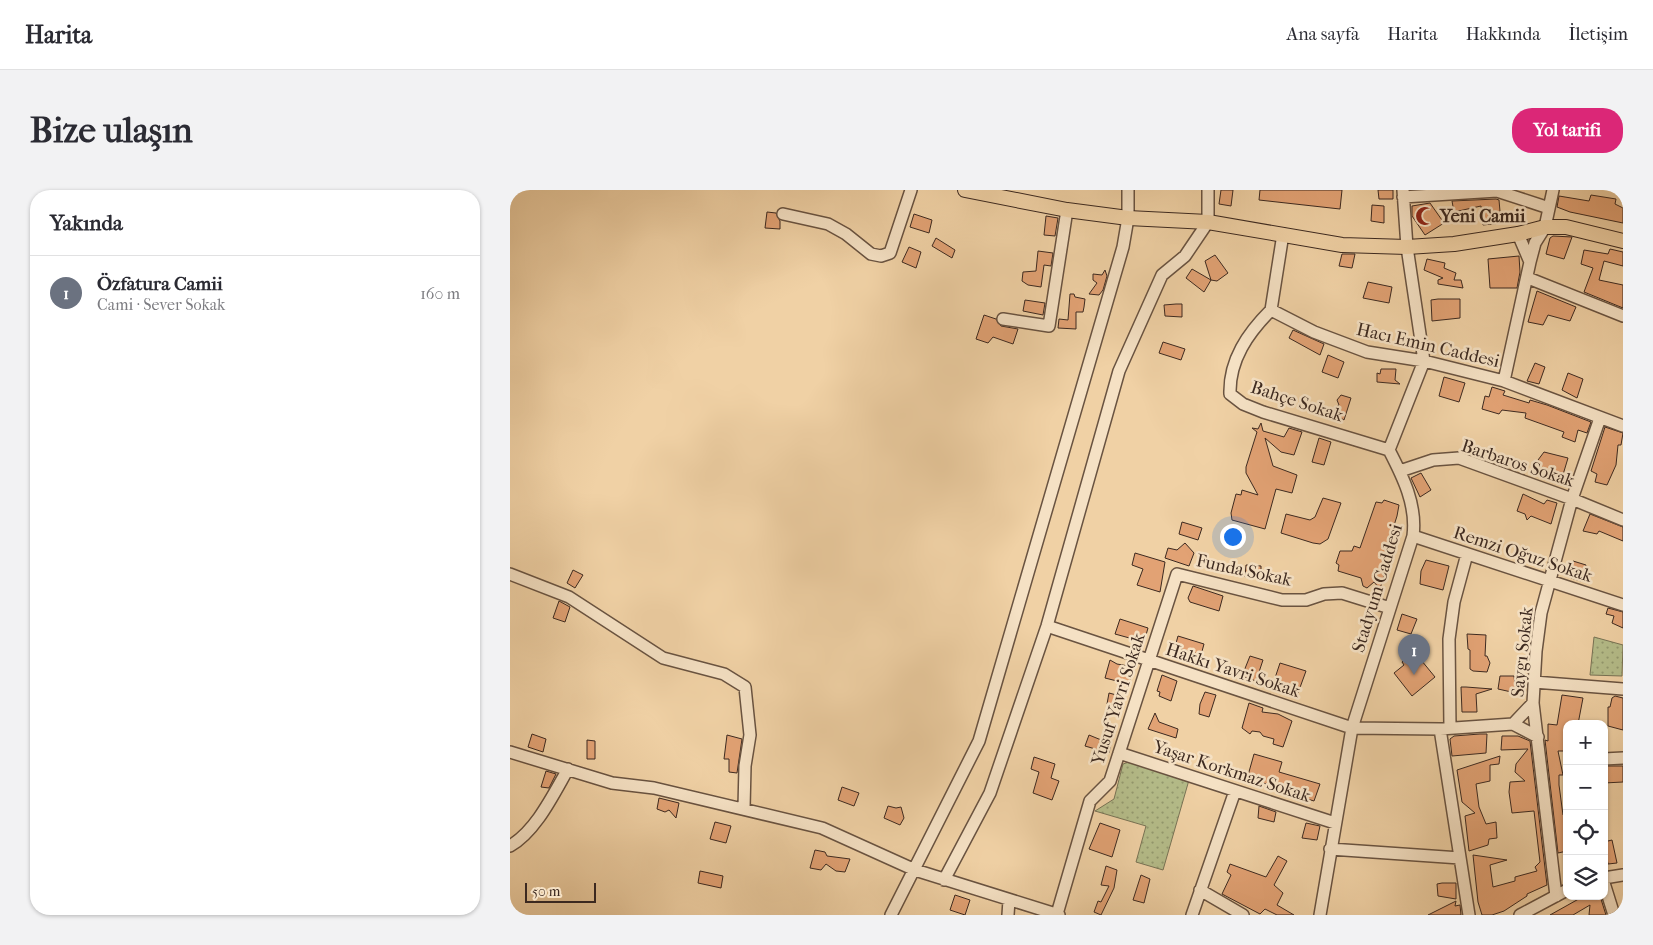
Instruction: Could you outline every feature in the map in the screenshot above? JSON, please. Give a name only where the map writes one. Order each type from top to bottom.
[{"type":"main road","points":[[965,190],[1012,195],[1067,210],[1128,218],[1208,222],[1342,245],[1407,247],[1454,244],[1518,234],[1545,227],[1566,227],[1623,240]]},
{"type":"street","points":[[783,214],[828,224],[846,234],[871,254],[881,256],[890,253],[911,190]]},
{"type":"street","points":[[891,915],[979,741],[1123,248],[1128,218],[1128,190]]},
{"type":"street","points":[[944,880],[990,793],[1047,626],[1122,363],[1162,275],[1184,256],[1208,222],[1208,190]]},
{"type":"street","points":[[1504,381],[1530,262],[1535,243],[1545,227],[1553,190]]},
{"type":"street","points":[[1389,450],[1424,361],[1407,247],[1403,194],[1496,191],[1549,208]]},
{"type":"street","points":[[1003,319],[1048,326],[1067,210]]},
{"type":"street","points":[[1271,310],[1283,234]]},
{"type":"street","points":[[1518,234],[1530,262]]},
{"type":"street","points":[[1528,278],[1623,316]]},
{"type":"street","name":"Hacı Emin Caddesi","points":[[1271,310],[1314,332],[1367,352],[1424,361],[1504,381],[1623,426]]},
{"type":"street","name":"Bahçe Sokak","points":[[1271,310],[1250,332],[1240,352],[1230,379],[1230,394],[1243,404],[1263,412],[1389,450]]},
{"type":"street","name":"Saygı Sokak","points":[[1556,896],[1533,703],[1534,682],[1541,614],[1572,499],[1600,418]]},
{"type":"street","name":"Stadyum Caddesi","points":[[1320,915],[1352,728],[1413,536],[1415,518],[1400,472],[1389,450]]},
{"type":"street","name":"Barbaros Sokak","points":[[1400,472],[1433,460],[1459,458],[1572,499],[1623,520]]},
{"type":"street","name":"Remzi Oğuz Sokak","points":[[1413,536],[1623,605]]},
{"type":"street","points":[[1467,554],[1454,602],[1449,639],[1445,729],[1460,858],[1469,915]]},
{"type":"street","points":[[510,574],[569,597],[663,658],[724,674],[745,687],[750,735],[744,766],[744,808]]},
{"type":"street","name":"Funda Sokak","points":[[1178,574],[1282,600],[1306,600],[1324,594],[1342,593],[1390,608]]},
{"type":"street","name":"Yusuf Yavri Sokak","points":[[1058,915],[1090,800],[1110,781],[1178,574]]},
{"type":"street","name":"Hakkı Yavri Sokak","points":[[1047,626],[1352,728],[1445,729],[1512,724]]},
{"type":"street","points":[[1534,682],[1623,689]]},
{"type":"street","points":[[1533,703],[1512,724],[1538,737]]},
{"type":"street","points":[[510,752],[612,783],[654,788],[822,828],[915,870],[1058,915]]},
{"type":"street","name":"Yaşar Korkmaz Sokak","points":[[1119,753],[1335,823]]},
{"type":"street","points":[[1608,759],[1623,758]]},
{"type":"street","points":[[510,846],[522,839],[553,796],[568,769]]},
{"type":"street","points":[[1192,915],[1235,791]]},
{"type":"street","points":[[1330,848],[1460,858]]},
{"type":"street","points":[[1608,877],[1623,875]]},
{"type":"street","points":[[1200,890],[1243,915]]},
{"type":"street","points":[[1520,915],[1563,892]]},
{"type":"street","points":[[1608,896],[1614,915]]},
{"type":"street","points":[[1008,915],[1010,900]]},
{"type":"green space","points":[[1594,637],[1623,645],[1622,676],[1590,675]]},
{"type":"green space","points":[[1129,762],[1189,780],[1163,870],[1136,862],[1146,826],[1095,811],[1114,799],[1123,764]]},
{"type":"building","points":[[1221,190],[1233,190],[1231,206],[1219,204]]},
{"type":"building","points":[[1260,190],[1342,190],[1340,209],[1259,200]]},
{"type":"building","points":[[1378,190],[1393,190],[1393,199],[1379,199]]},
{"type":"building","points":[[1591,195],[1616,199],[1615,204],[1623,208],[1623,223],[1570,212],[1557,207],[1559,196],[1589,201]]},
{"type":"building","points":[[1499,200],[1501,223],[1483,225],[1481,206],[1454,212],[1452,201]]},
{"type":"building","name":"Yeni Camii","points":[[1430,203],[1444,223],[1425,235],[1412,216],[1412,206]]},
{"type":"building","points":[[1372,205],[1384,206],[1384,223],[1371,221]]},
{"type":"building","points":[[767,212],[776,213],[780,221],[780,229],[765,228]]},
{"type":"building","points":[[914,214],[932,220],[929,233],[910,227]]},
{"type":"building","points":[[1046,216],[1058,218],[1055,236],[1044,235]]},
{"type":"building","points":[[1553,236],[1572,237],[1564,259],[1546,254],[1550,238]]},
{"type":"building","points":[[936,238],[955,250],[952,258],[932,246]]},
{"type":"building","points":[[909,247],[921,252],[916,268],[902,262]]},
{"type":"building","points":[[1610,249],[1623,252],[1623,266],[1604,261],[1599,280],[1623,285],[1623,308],[1584,292],[1593,268],[1581,264],[1584,250],[1608,254]]},
{"type":"building","points":[[1038,251],[1053,253],[1051,266],[1044,265],[1041,287],[1028,285],[1022,281],[1023,272],[1036,271]]},
{"type":"building","points":[[1342,254],[1355,254],[1352,268],[1339,266]]},
{"type":"building","points":[[1215,255],[1228,273],[1217,281],[1211,280],[1205,261]]},
{"type":"building","points":[[1519,256],[1520,272],[1517,288],[1490,288],[1488,259]]},
{"type":"building","points":[[1427,259],[1445,263],[1444,268],[1456,273],[1454,280],[1461,280],[1463,288],[1438,284],[1438,280],[1443,278],[1424,270]]},
{"type":"building","points":[[1192,269],[1211,280],[1204,292],[1186,278]]},
{"type":"building","points":[[1105,270],[1107,276],[1103,290],[1099,295],[1089,294],[1097,283],[1093,280],[1093,274],[1102,275]]},
{"type":"building","points":[[1368,282],[1392,287],[1389,303],[1363,298]]},
{"type":"building","points":[[1537,291],[1576,307],[1570,321],[1548,315],[1543,325],[1528,322]]},
{"type":"building","points":[[1070,294],[1085,299],[1083,312],[1076,312],[1076,329],[1058,328],[1059,319],[1068,320]]},
{"type":"building","points":[[1460,299],[1460,318],[1432,321],[1431,300]]},
{"type":"building","points":[[1025,300],[1045,303],[1043,315],[1023,311]]},
{"type":"building","points":[[1182,304],[1182,317],[1165,316],[1164,305]]},
{"type":"building","points":[[984,315],[996,319],[1001,326],[1018,329],[1013,344],[993,337],[988,343],[976,339]]},
{"type":"building","points":[[1293,330],[1324,344],[1320,355],[1289,338]]},
{"type":"building","points":[[1163,342],[1185,349],[1181,360],[1159,353]]},
{"type":"building","points":[[1328,355],[1344,362],[1338,378],[1322,372]]},
{"type":"building","points":[[1535,363],[1545,367],[1539,384],[1527,381]]},
{"type":"building","points":[[1381,369],[1396,369],[1395,380],[1400,384],[1377,382],[1377,373],[1380,374]]},
{"type":"building","points":[[1568,373],[1583,379],[1577,398],[1562,390]]},
{"type":"building","points":[[1444,377],[1465,383],[1459,402],[1439,396]]},
{"type":"building","points":[[1492,387],[1505,391],[1503,395],[1529,403],[1530,400],[1547,405],[1591,422],[1587,433],[1578,430],[1575,442],[1562,437],[1564,432],[1525,418],[1526,413],[1502,410],[1499,414],[1482,409],[1485,396],[1489,397]]},
{"type":"building","points":[[1341,395],[1351,398],[1344,420],[1334,414],[1335,408],[1339,405],[1337,400]]},
{"type":"building","points":[[1261,423],[1263,431],[1284,437],[1289,428],[1302,432],[1294,455],[1281,452],[1265,438],[1273,466],[1297,475],[1292,493],[1276,489],[1265,529],[1232,520],[1231,513],[1236,494],[1241,495],[1242,490],[1258,495],[1246,473],[1246,467],[1257,432],[1252,428],[1258,429]]},
{"type":"building","points":[[1605,427],[1623,433],[1621,445],[1618,445],[1616,465],[1607,485],[1595,482],[1597,474],[1591,471]]},
{"type":"building","points":[[1319,438],[1331,442],[1324,465],[1312,462]]},
{"type":"building","points":[[1544,452],[1568,458],[1562,478],[1541,471],[1542,468],[1538,466],[1538,460]]},
{"type":"building","points":[[1421,473],[1431,490],[1420,497],[1411,478]]},
{"type":"building","points":[[1523,494],[1544,504],[1547,500],[1557,503],[1551,524],[1531,516],[1527,520],[1525,514],[1517,511]]},
{"type":"building","points":[[1323,498],[1341,503],[1328,539],[1320,544],[1281,533],[1286,514],[1310,520],[1315,517]]},
{"type":"building","points":[[1384,500],[1399,505],[1397,516],[1383,560],[1388,562],[1380,589],[1374,582],[1367,588],[1363,586],[1361,578],[1338,571],[1339,565],[1336,563],[1340,551],[1352,551],[1354,546],[1360,548],[1376,502],[1382,503]]},
{"type":"building","points":[[1590,514],[1623,527],[1623,541],[1599,531],[1597,534],[1583,531]]},
{"type":"building","points":[[1182,522],[1202,528],[1198,540],[1179,534]]},
{"type":"building","points":[[1185,543],[1194,553],[1189,566],[1165,558],[1168,548],[1177,550]]},
{"type":"building","points":[[1135,553],[1165,562],[1160,592],[1137,585],[1143,569],[1132,565]]},
{"type":"building","points":[[1426,560],[1449,566],[1443,590],[1420,584],[1421,571]]},
{"type":"building","points":[[1573,561],[1586,565],[1581,581],[1571,578],[1568,572]]},
{"type":"building","points":[[1246,565],[1261,566],[1261,579],[1245,577]]},
{"type":"building","points":[[573,570],[583,575],[575,588],[567,583]]},
{"type":"building","points":[[1193,586],[1223,596],[1219,611],[1190,602],[1188,598]]},
{"type":"building","points":[[559,601],[570,607],[565,622],[553,618]]},
{"type":"building","points":[[1608,608],[1623,612],[1623,628],[1612,623],[1614,616],[1606,614]]},
{"type":"building","points":[[1402,614],[1417,619],[1411,634],[1397,630]]},
{"type":"building","points":[[1120,619],[1148,628],[1144,642],[1115,634]]},
{"type":"building","points":[[1467,634],[1486,635],[1485,656],[1487,656],[1490,663],[1487,672],[1470,669],[1470,650],[1468,649]]},
{"type":"building","points":[[1178,636],[1204,644],[1201,655],[1175,647]]},
{"type":"building","points":[[1417,655],[1435,677],[1412,696],[1394,673],[1404,665],[1402,662],[1409,656],[1412,659]]},
{"type":"building","points":[[1250,656],[1263,660],[1256,681],[1242,676]]},
{"type":"building","points":[[1110,660],[1117,664],[1134,667],[1129,684],[1105,678]]},
{"type":"building","points":[[1280,663],[1306,671],[1298,693],[1273,684]]},
{"type":"building","points":[[1162,675],[1177,681],[1171,701],[1159,696],[1160,692],[1157,691]]},
{"type":"building","points":[[1500,676],[1514,676],[1516,693],[1498,689]]},
{"type":"building","points":[[1461,687],[1492,689],[1476,694],[1477,712],[1462,712]]},
{"type":"building","points":[[1205,692],[1216,695],[1209,717],[1199,714],[1200,704]]},
{"type":"building","points":[[1109,693],[1124,697],[1120,706],[1107,704]]},
{"type":"building","points":[[1562,695],[1583,698],[1579,720],[1563,720],[1563,751],[1558,751],[1563,775],[1559,775],[1559,785],[1563,815],[1563,852],[1558,853],[1545,740],[1548,741],[1548,724],[1557,725]]},
{"type":"building","points":[[1615,696],[1623,698],[1623,730],[1608,726],[1608,707],[1610,707],[1612,698]]},
{"type":"building","points":[[1249,703],[1263,708],[1262,712],[1278,714],[1292,721],[1283,747],[1273,744],[1274,739],[1263,736],[1260,732],[1252,731],[1250,734],[1242,728]]},
{"type":"building","points":[[1155,713],[1159,722],[1178,729],[1176,738],[1148,729]]},
{"type":"building","points":[[532,734],[546,739],[543,752],[528,747]]},
{"type":"building","points":[[1487,734],[1486,753],[1452,756],[1450,739],[1454,736]]},
{"type":"building","points":[[727,735],[742,739],[737,773],[729,772],[729,759],[724,759]]},
{"type":"building","points":[[1089,735],[1111,744],[1109,753],[1085,746]]},
{"type":"building","points":[[1502,736],[1518,736],[1530,741],[1547,885],[1527,894],[1527,896],[1504,911],[1492,915],[1482,915],[1478,902],[1473,855],[1507,860],[1490,865],[1493,887],[1515,881],[1515,877],[1537,871],[1535,867],[1540,862],[1534,811],[1512,813],[1509,792],[1510,782],[1525,781],[1515,772],[1516,764],[1528,749],[1501,750]]},
{"type":"building","points":[[587,740],[595,741],[595,759],[587,759]]},
{"type":"building","points":[[1254,754],[1282,762],[1279,772],[1320,784],[1314,801],[1281,791],[1282,788],[1247,779]]},
{"type":"building","points":[[1500,756],[1499,764],[1490,765],[1490,781],[1476,784],[1479,807],[1486,824],[1496,822],[1497,838],[1489,839],[1488,845],[1469,851],[1465,816],[1475,813],[1462,802],[1457,770]]},
{"type":"building","points":[[1034,757],[1055,764],[1051,778],[1059,781],[1052,800],[1033,793],[1039,772],[1031,769]]},
{"type":"building","points":[[1608,766],[1623,766],[1623,782],[1608,783]]},
{"type":"building","points":[[546,771],[556,774],[549,788],[541,787]]},
{"type":"building","points":[[842,787],[859,793],[854,806],[838,800]]},
{"type":"building","points":[[659,798],[679,803],[676,818],[669,810],[665,812],[657,809]]},
{"type":"building","points":[[888,806],[901,807],[904,818],[900,825],[884,818]]},
{"type":"building","points":[[1259,806],[1276,812],[1274,822],[1258,818]]},
{"type":"building","points":[[715,822],[731,826],[726,843],[710,839]]},
{"type":"building","points":[[1100,823],[1120,830],[1112,857],[1089,849]]},
{"type":"building","points":[[1306,823],[1320,826],[1317,840],[1302,838]]},
{"type":"building","points":[[1612,840],[1617,863],[1608,864],[1608,841]]},
{"type":"building","points":[[815,850],[825,852],[827,856],[850,859],[845,872],[836,871],[826,864],[821,870],[810,868]]},
{"type":"building","points":[[1278,856],[1287,861],[1274,885],[1283,893],[1277,905],[1294,915],[1277,915],[1265,909],[1260,914],[1222,894],[1231,875],[1227,872],[1230,864],[1266,877]]},
{"type":"building","points":[[1106,866],[1117,870],[1114,888],[1101,915],[1094,912],[1098,901],[1101,902],[1109,886],[1101,885]]},
{"type":"building","points":[[700,871],[723,876],[721,888],[698,883]]},
{"type":"building","points":[[1141,875],[1150,879],[1144,903],[1133,900]]},
{"type":"building","points":[[1456,883],[1456,899],[1438,896],[1437,884]]},
{"type":"building","points":[[955,895],[970,900],[965,915],[950,910]]},
{"type":"building","points":[[1577,900],[1601,900],[1606,915],[1589,915],[1590,905],[1573,915],[1550,915]]},
{"type":"building","points":[[1456,901],[1455,906],[1460,905],[1461,915],[1428,915]]},
{"type":"place","name":"Yeni Camii","points":[[1425,216]]},
{"type":"place","name":"Özfatura Camii","points":[[1414,675]]}]
